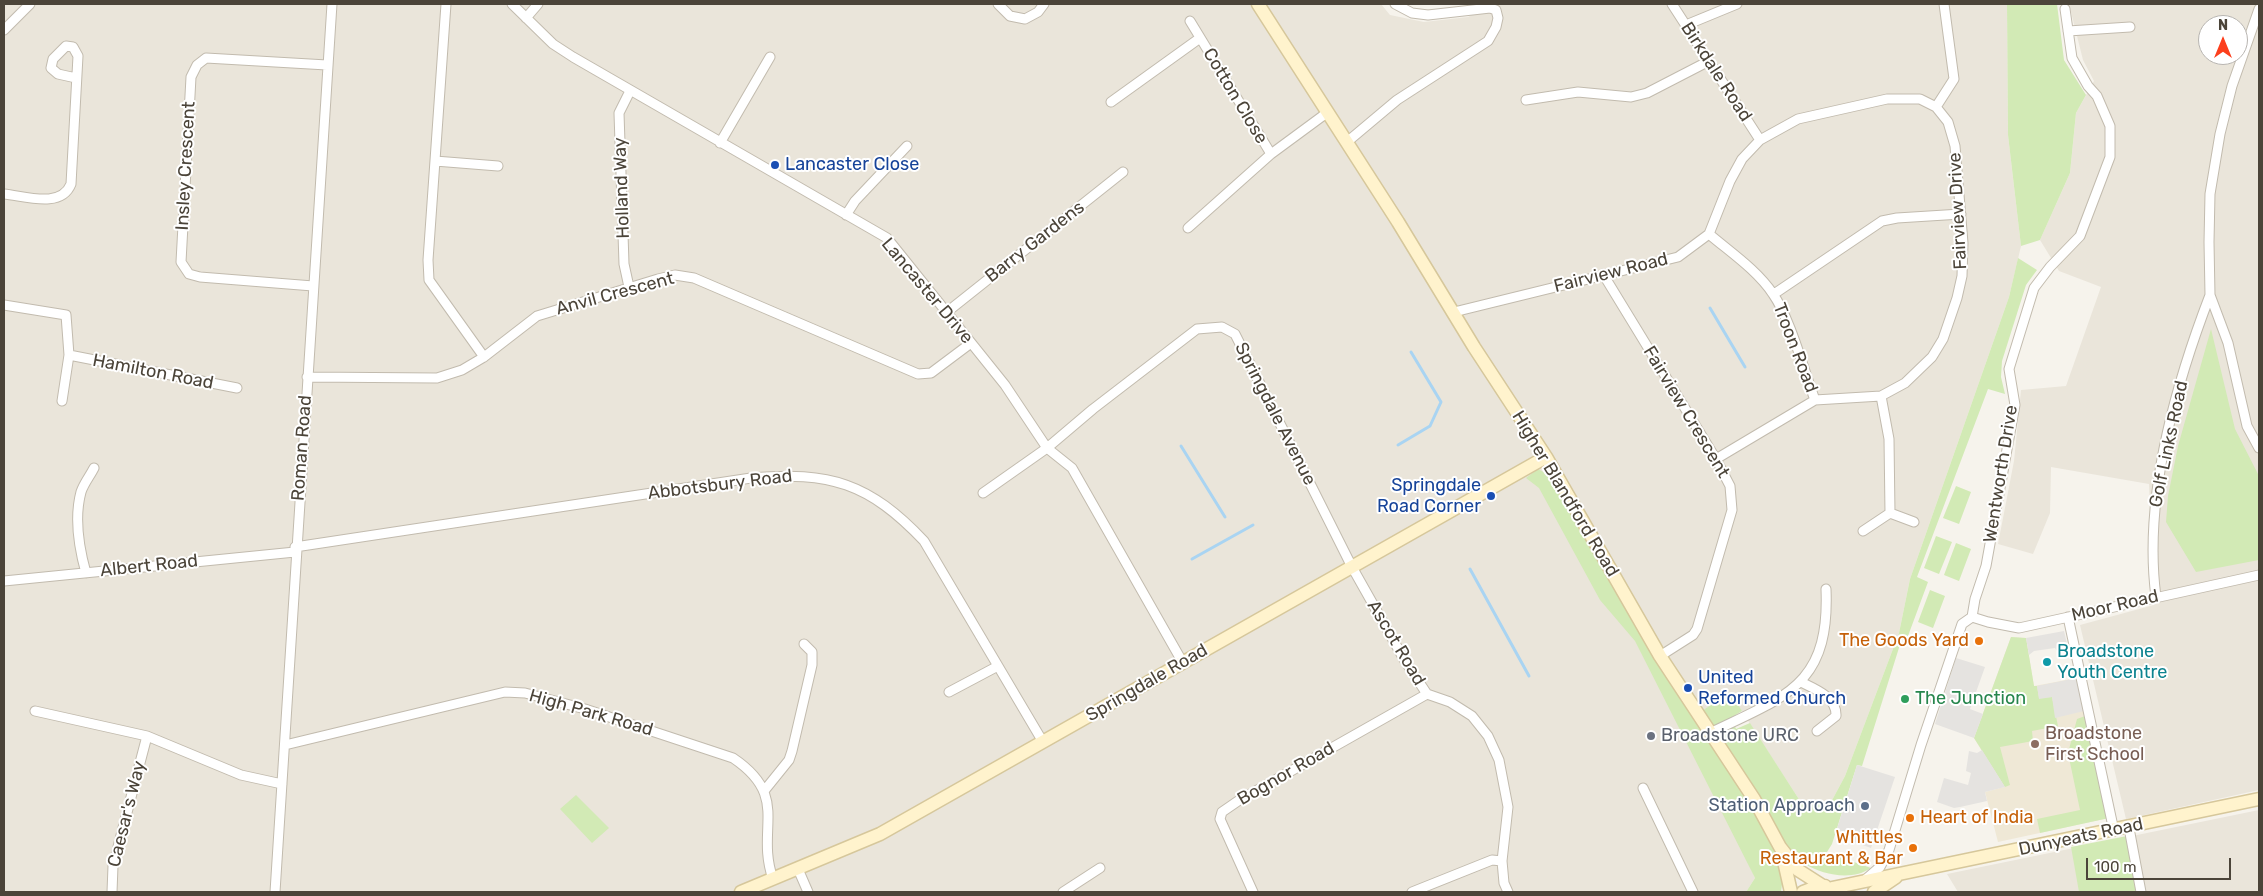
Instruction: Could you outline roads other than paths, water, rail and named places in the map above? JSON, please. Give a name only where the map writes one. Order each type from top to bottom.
[{"type":"street","points":[[4,30],[30,4]]},
{"type":"street","name":"Roman Road","points":[[275,892],[295,550],[332,4]]},
{"type":"street","points":[[446,4],[428,260],[429,280],[484,357]]},
{"type":"street","name":"Lancaster Drive","points":[[512,4],[553,44],[720,143],[887,238],[1005,385],[1047,448]]},
{"type":"street","points":[[526,18],[538,4]]},
{"type":"street","points":[[998,4],[1010,16],[1025,19],[1038,12],[1044,4]]},
{"type":"street","name":"Higher Blandford Road","points":[[1258,4],[1347,142],[1474,347],[1546,456],[1660,656],[1754,799],[1780,847],[1798,870],[1832,889]]},
{"type":"street","points":[[1347,142],[1397,100],[1480,49],[1493,36],[1498,18],[1496,10],[1490,8],[1428,16],[1412,13],[1395,4]]},
{"type":"street","name":"Birkdale Road","points":[[1672,4],[1760,140]]},
{"type":"street","points":[[1686,25],[1737,4]]},
{"type":"street","points":[[1709,234],[1730,181],[1742,158],[1760,140],[1798,119],[1887,99],[1920,99],[1936,107],[1954,79],[1944,4]]},
{"type":"street","name":"Wentworth Drive","points":[[1972,616],[1975,599],[1986,566],[2014,405],[2009,382],[2011,357],[2034,288],[2050,267],[2080,236],[2110,157],[2110,126],[2097,96],[2088,86],[2072,58],[2065,8]]},
{"type":"street","points":[[2259,9],[2232,86],[2220,134],[2210,194],[2210,295],[2228,342],[2247,426],[2259,448]]},
{"type":"street","name":"Cotton Close","points":[[1190,21],[1271,154]]},
{"type":"street","points":[[2068,31],[2130,27]]},
{"type":"street","name":"Cotton Close","points":[[1111,102],[1200,38]]},
{"type":"street","points":[[720,143],[770,57]]},
{"type":"street","name":"Insley Crescent","points":[[313,286],[200,278],[189,274],[181,262],[191,77],[197,65],[206,58],[327,65]]},
{"type":"street","points":[[1526,100],[1578,92],[1631,96],[1647,93],[1709,61]]},
{"type":"street","points":[[4,194],[55,199],[68,191],[71,184],[76,78]]},
{"type":"street","name":"Holland Way","points":[[629,287],[624,264],[619,113],[630,90]]},
{"type":"street","name":"Fairview Drive","points":[[1716,459],[1815,400],[1880,396],[1905,383],[1932,357],[1943,338],[1962,276],[1963,243],[1955,146],[1948,122],[1936,107]]},
{"type":"street","name":"Cotton Close","points":[[1188,228],[1271,154],[1328,112]]},
{"type":"street","points":[[846,215],[855,201],[907,146]]},
{"type":"street","points":[[435,161],[498,166]]},
{"type":"street","name":"Barry Gardens","points":[[947,312],[1123,172]]},
{"type":"street","points":[[1774,294],[1882,221],[1897,218],[1961,214]]},
{"type":"street","name":"Fairview Road","points":[[1454,312],[1678,257],[1709,234]]},
{"type":"street","name":"Troon Road","points":[[1709,234],[1759,278],[1774,294],[1815,400]]},
{"type":"street","name":"Fairview Crescent","points":[[1603,274],[1716,459],[1730,486],[1732,510],[1697,629],[1693,635],[1660,656]]},
{"type":"street","name":"Anvil Crescent","points":[[307,377],[437,378],[462,370],[484,357],[536,316],[629,287],[675,275],[694,278],[918,374],[931,373],[971,342]]},
{"type":"street","name":"Golf Links Road","points":[[2156,597],[2152,566],[2152,536],[2157,492],[2178,393],[2193,339],[2210,295]]},
{"type":"street","name":"Hamilton Road","points":[[4,305],[66,315],[69,355],[62,401]]},
{"type":"street","name":"Springdale Avenue","points":[[983,493],[1047,448],[1093,409],[1197,330],[1222,327],[1235,334],[1352,567]]},
{"type":"street","name":"Hamilton Road","points":[[69,355],[237,388]]},
{"type":"street","points":[[1880,396],[1889,439],[1890,513]]},
{"type":"street","points":[[1047,448],[1072,468],[1183,663]]},
{"type":"street","name":"Springdale Road","points":[[741,892],[880,834],[1546,456]]},
{"type":"street","points":[[86,573],[79,546],[80,505],[81,492],[94,468]]},
{"type":"street","name":"Abbotsbury Road","points":[[295,550],[751,478],[787,475],[820,477],[857,489],[875,498],[904,520],[924,541],[1043,742]]},
{"type":"street","points":[[1890,513],[1914,522]]},
{"type":"street","points":[[1863,531],[1890,513]]},
{"type":"street","name":"Albert Road","points":[[4,581],[295,550]]},
{"type":"street","name":"Ascot Road","points":[[1352,567],[1405,661],[1427,694],[1450,702],[1472,716],[1488,736],[1499,760],[1508,807],[1502,861],[1504,883],[1508,892]]},
{"type":"street","name":"Moor Road","points":[[1972,616],[1988,622],[2019,628],[2259,575]]},
{"type":"street","points":[[1710,733],[1781,698],[1801,682],[1812,667],[1823,634],[1826,614],[1826,589]]},
{"type":"street","points":[[1865,880],[1880,867],[1889,850],[1921,746],[1962,624],[1972,616]]},
{"type":"street","points":[[2068,616],[2114,831]]},
{"type":"street","points":[[764,791],[789,760],[792,751],[812,665],[812,652],[804,644]]},
{"type":"street","points":[[949,692],[998,666]]},
{"type":"street","points":[[1801,682],[1828,697],[1836,711],[1836,716],[1817,731]]},
{"type":"street","name":"High Park Road","points":[[285,745],[464,701],[514,692],[585,709],[733,758],[750,770],[764,791],[770,807],[767,854],[773,879]]},
{"type":"street","name":"Bognor Road","points":[[1253,892],[1220,819],[1222,812],[1238,800],[1427,694]]},
{"type":"street","name":"Caesar's Way","points":[[35,711],[146,736],[241,774],[282,784]]},
{"type":"street","name":"Caesar's Way","points":[[112,892],[113,866],[146,736]]},
{"type":"street","points":[[1643,788],[1693,892]]},
{"type":"street","name":"Dunyeats Road","points":[[1803,892],[1832,889],[1865,880],[2129,828],[2259,799]]},
{"type":"street","points":[[2129,828],[2141,892]]},
{"type":"street","name":"Higher Blandford Road","points":[[1780,847],[1791,892]]},
{"type":"street","points":[[1412,892],[1492,860],[1502,861]]},
{"type":"street","points":[[1063,892],[1100,868]]},
{"type":"street","points":[[798,869],[808,892]]},
{"type":"street","name":"Dunyeats Road","points":[[1874,892],[1885,883],[1903,874]]},
{"type":"waterway","points":[[1710,308],[1745,367]]},
{"type":"waterway","points":[[1398,445],[1430,426],[1441,402],[1411,352]]},
{"type":"waterway","points":[[1181,446],[1225,517]]},
{"type":"waterway","points":[[1192,559],[1253,525]]},
{"type":"waterway","points":[[1470,569],[1529,676]]},
{"type":"place","name":"Lancaster Close","points":[[775,165]]},
{"type":"place","name":"Springdale Road Corner","points":[[1491,496]]},
{"type":"place","name":"The Goods Yard","points":[[1979,641]]},
{"type":"place","name":"Broadstone Youth Centre","points":[[2047,662]]},
{"type":"place","name":"United Reformed Church","points":[[1688,688]]},
{"type":"place","name":"The Junction","points":[[1905,699]]},
{"type":"place","name":"Broadstone URC","points":[[1651,736]]},
{"type":"place","name":"Broadstone First School","points":[[2035,744]]},
{"type":"place","name":"Station Approach","points":[[1865,806]]},
{"type":"place","name":"Heart of India","points":[[1910,818]]},
{"type":"place","name":"Whittles Restaurant & Bar","points":[[1913,848]]}]
